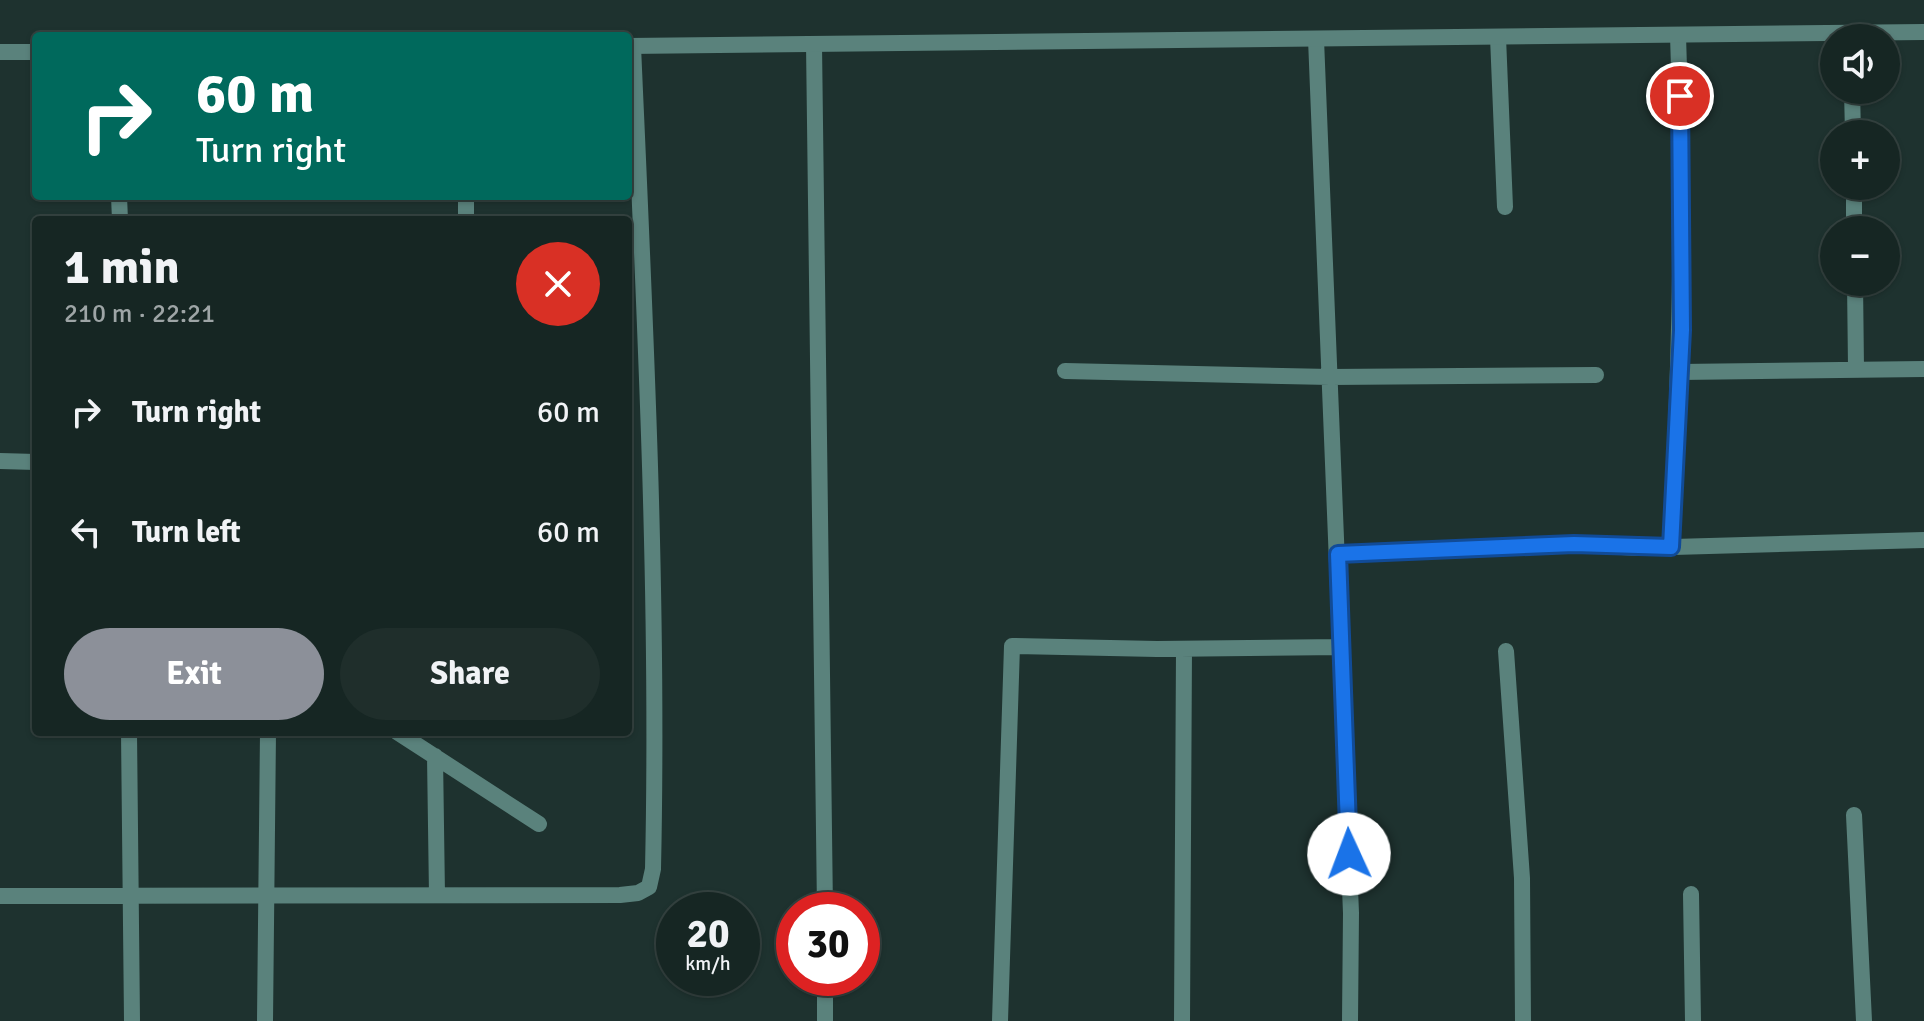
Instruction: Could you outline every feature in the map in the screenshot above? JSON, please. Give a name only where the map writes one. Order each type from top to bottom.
[{"type":"street","points":[[1900,33],[1924,32]]},
{"type":"street","points":[[1671,547],[1680,372],[1683,186],[1678,35]]},
{"type":"street","points":[[632,46],[1820,36]]},
{"type":"street","points":[[1498,37],[1505,207]]},
{"type":"street","points":[[1316,39],[1342,647],[1351,913],[1350,1021]]},
{"type":"street","points":[[814,44],[825,892]]},
{"type":"street","points":[[0,52],[32,52]]},
{"type":"street","points":[[0,896],[620,895],[638,893],[649,887],[653,879],[655,755],[649,453],[632,89]]},
{"type":"street","points":[[1855,296],[1856,368]]},
{"type":"street","points":[[1680,372],[1924,369]]},
{"type":"street","points":[[1065,371],[1330,377],[1596,375]]},
{"type":"street","points":[[0,461],[32,462]]},
{"type":"street","points":[[1338,554],[1574,544],[1671,547],[1924,540]]},
{"type":"street","points":[[1000,1021],[1012,646],[1184,649],[1342,647]]},
{"type":"street","points":[[1182,1021],[1184,649]]},
{"type":"street","points":[[1506,651],[1522,878],[1523,1021]]},
{"type":"street","points":[[129,736],[132,1021]]},
{"type":"street","points":[[265,1021],[268,736]]},
{"type":"street","points":[[403,736],[539,824]]},
{"type":"street","points":[[435,756],[437,895]]},
{"type":"street","points":[[1854,815],[1864,1021]]},
{"type":"street","points":[[1691,894],[1693,1021]]},
{"type":"street","points":[[825,996],[825,1021]]},
{"type":"route","points":[[1349,854],[1338,554],[1574,544],[1671,547],[1682,330],[1680,96]]}]
